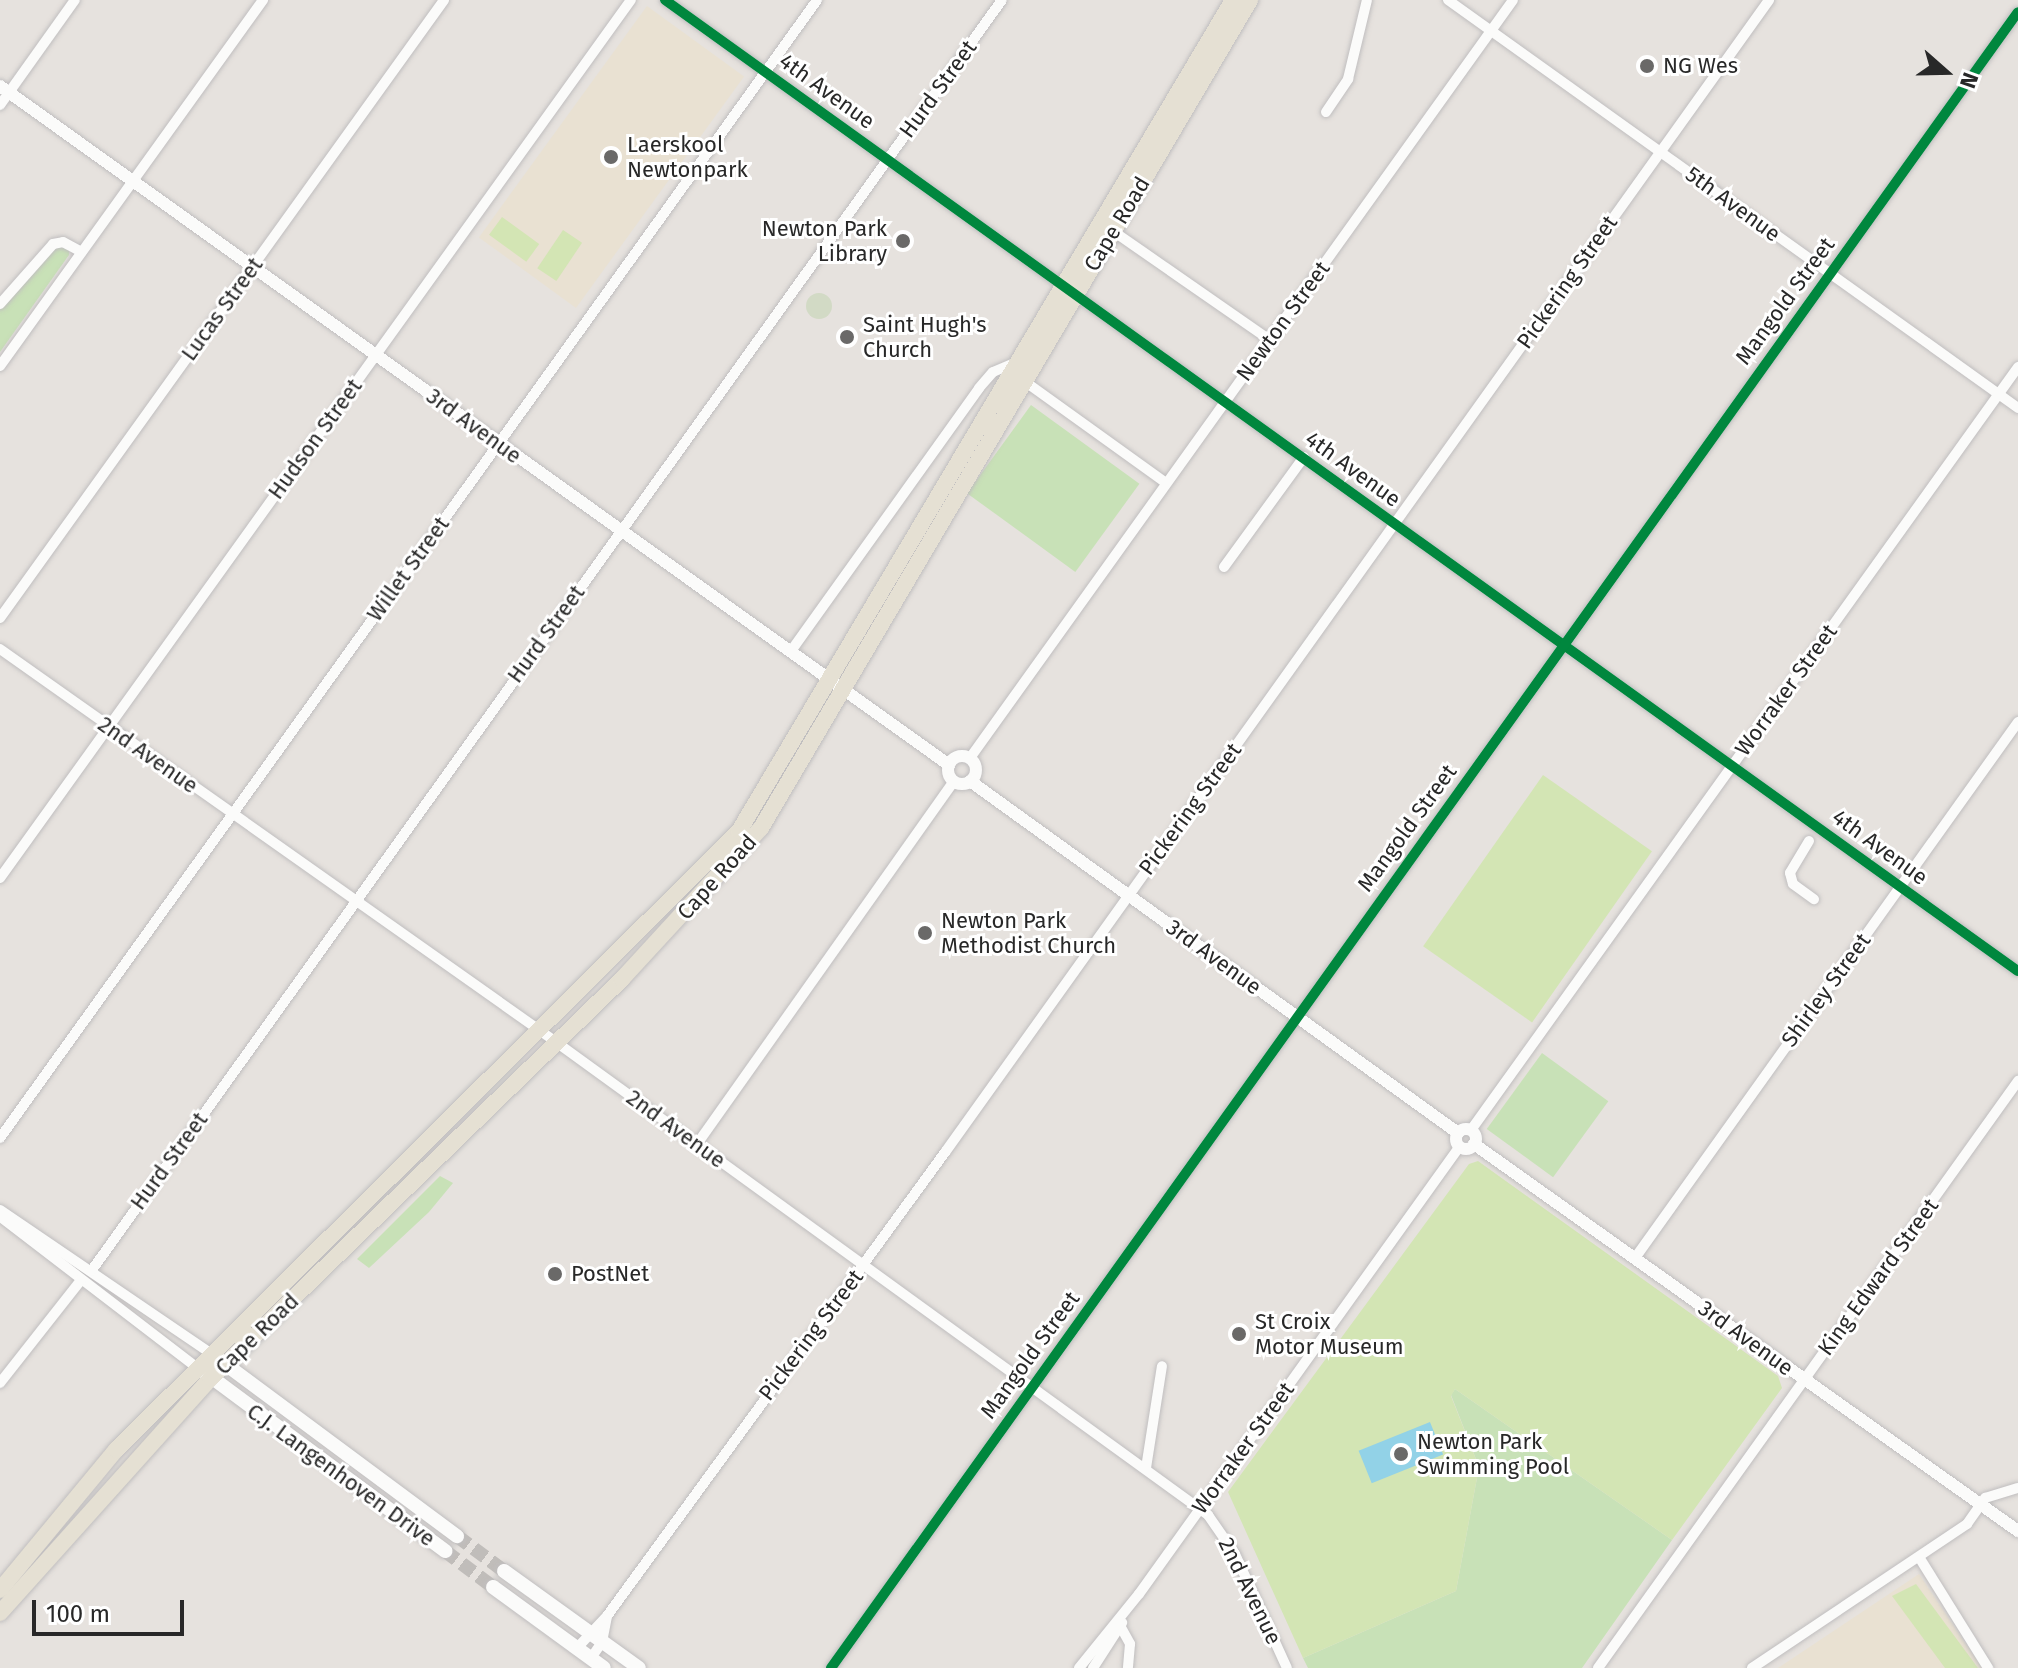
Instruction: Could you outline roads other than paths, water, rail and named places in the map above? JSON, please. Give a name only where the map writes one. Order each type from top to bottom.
[{"type":"main road","name":"Cape Road","points":[[0,1590],[91,1477],[205,1374],[739,831],[837,684],[1027,383],[1070,292],[1233,0]]},
{"type":"main road","name":"Cape Road","points":[[220,1359],[556,1042],[737,859],[782,795],[837,684],[1021,359],[1113,231],[1250,0]]},
{"type":"main road","name":"C.J. Langenhoven Drive","points":[[220,1359],[457,1536]]},
{"type":"main road","name":"Cape Road","points":[[0,1613],[205,1374]]},
{"type":"main road","name":"C.J. Langenhoven Drive","points":[[205,1374],[445,1551]]},
{"type":"main road","points":[[504,1571],[639,1668]]},
{"type":"main road","points":[[493,1587],[604,1668]]},
{"type":"street","points":[[0,105],[4,89],[75,0]]},
{"type":"street","points":[[0,366],[263,0]]},
{"type":"street","name":"Lucas Street","points":[[0,618],[444,0]]},
{"type":"street","name":"Hudson Street","points":[[0,878],[631,0]]},
{"type":"street","name":"4th Avenue","points":[[665,0],[2018,971]]},
{"type":"street","name":"Willet Street","points":[[0,1138],[817,0]]},
{"type":"street","name":"Hurd Street","points":[[92,1270],[1002,0]]},
{"type":"street","points":[[1326,112],[1348,79],[1367,0]]},
{"type":"street","name":"5th Avenue","points":[[1448,0],[2018,408]]},
{"type":"street","name":"Newton Street","points":[[970,758],[1513,0]]},
{"type":"street","name":"Pickering Street","points":[[577,1648],[588,1632],[607,1616],[862,1266],[1769,0]]},
{"type":"street","name":"Mangold Street","points":[[831,1668],[2018,12]]},
{"type":"street","name":"3rd Avenue","points":[[4,89],[949,765]]},
{"type":"street","points":[[1113,231],[1270,340]]},
{"type":"street","points":[[0,304],[53,244],[63,242],[82,252]]},
{"type":"street","points":[[791,651],[992,373],[1021,359]]},
{"type":"street","name":"Worraker Street","points":[[1471,1130],[2018,367]]},
{"type":"street","points":[[1027,383],[1165,482]]},
{"type":"street","points":[[1224,567],[1304,457]]},
{"type":"street","name":"2nd Avenue","points":[[0,649],[354,903],[556,1042],[1199,1509],[1229,1542],[1287,1668]]},
{"type":"street","name":"Shirley Street","points":[[1635,1258],[2018,722]]},
{"type":"street","points":[[958,756],[970,758],[976,769],[970,781],[954,781],[949,765],[958,756]]},
{"type":"street","points":[[697,1144],[954,781]]},
{"type":"street","name":"3rd Avenue","points":[[970,781],[1297,1017],[1459,1140]]},
{"type":"street","points":[[1809,841],[1790,879],[1814,899]]},
{"type":"street","name":"King Edward Street","points":[[1598,1668],[2018,1081]]},
{"type":"street","points":[[1471,1130],[1474,1144],[1459,1140],[1471,1130]]},
{"type":"street","name":"Worraker Street","points":[[1093,1668],[1139,1594],[1459,1140]]},
{"type":"street","name":"3rd Avenue","points":[[1474,1144],[2018,1531]]},
{"type":"street","points":[[0,1210],[220,1359]]},
{"type":"street","points":[[0,1217],[205,1374]]},
{"type":"street","points":[[0,1383],[81,1280]]},
{"type":"street","points":[[1146,1468],[1162,1366]]},
{"type":"street","points":[[1752,1668],[1967,1524],[1985,1498],[2018,1488]]},
{"type":"street","points":[[1919,1557],[1988,1668]]},
{"type":"street","name":"Pickering Street","points":[[591,1658],[602,1642],[607,1616]]},
{"type":"street","points":[[1119,1623],[1130,1644],[1128,1668]]},
{"type":"street","name":"Worraker Street","points":[[1079,1668],[1119,1623]]},
{"type":"water","name":"Newton Park Swimming Pool","points":[[1430,1422],[1443,1454],[1372,1483],[1359,1451]]},
{"type":"tunnel","points":[[457,1536],[504,1571]]},
{"type":"tunnel","points":[[445,1551],[493,1587]]},
{"type":"place","name":"NG Wes","points":[[1647,66]]},
{"type":"place","name":"Laerskool Newtonpark","points":[[611,157]]},
{"type":"place","name":"Newton Park Library","points":[[903,241]]},
{"type":"place","name":"Saint Hugh's Church","points":[[847,337]]},
{"type":"place","name":"Newton Park Methodist Church","points":[[925,933]]},
{"type":"place","name":"PostNet","points":[[555,1274]]},
{"type":"place","name":"St Croix Motor Museum","points":[[1239,1334]]},
{"type":"place","name":"Newton Park Swimming Pool","points":[[1401,1454]]}]
